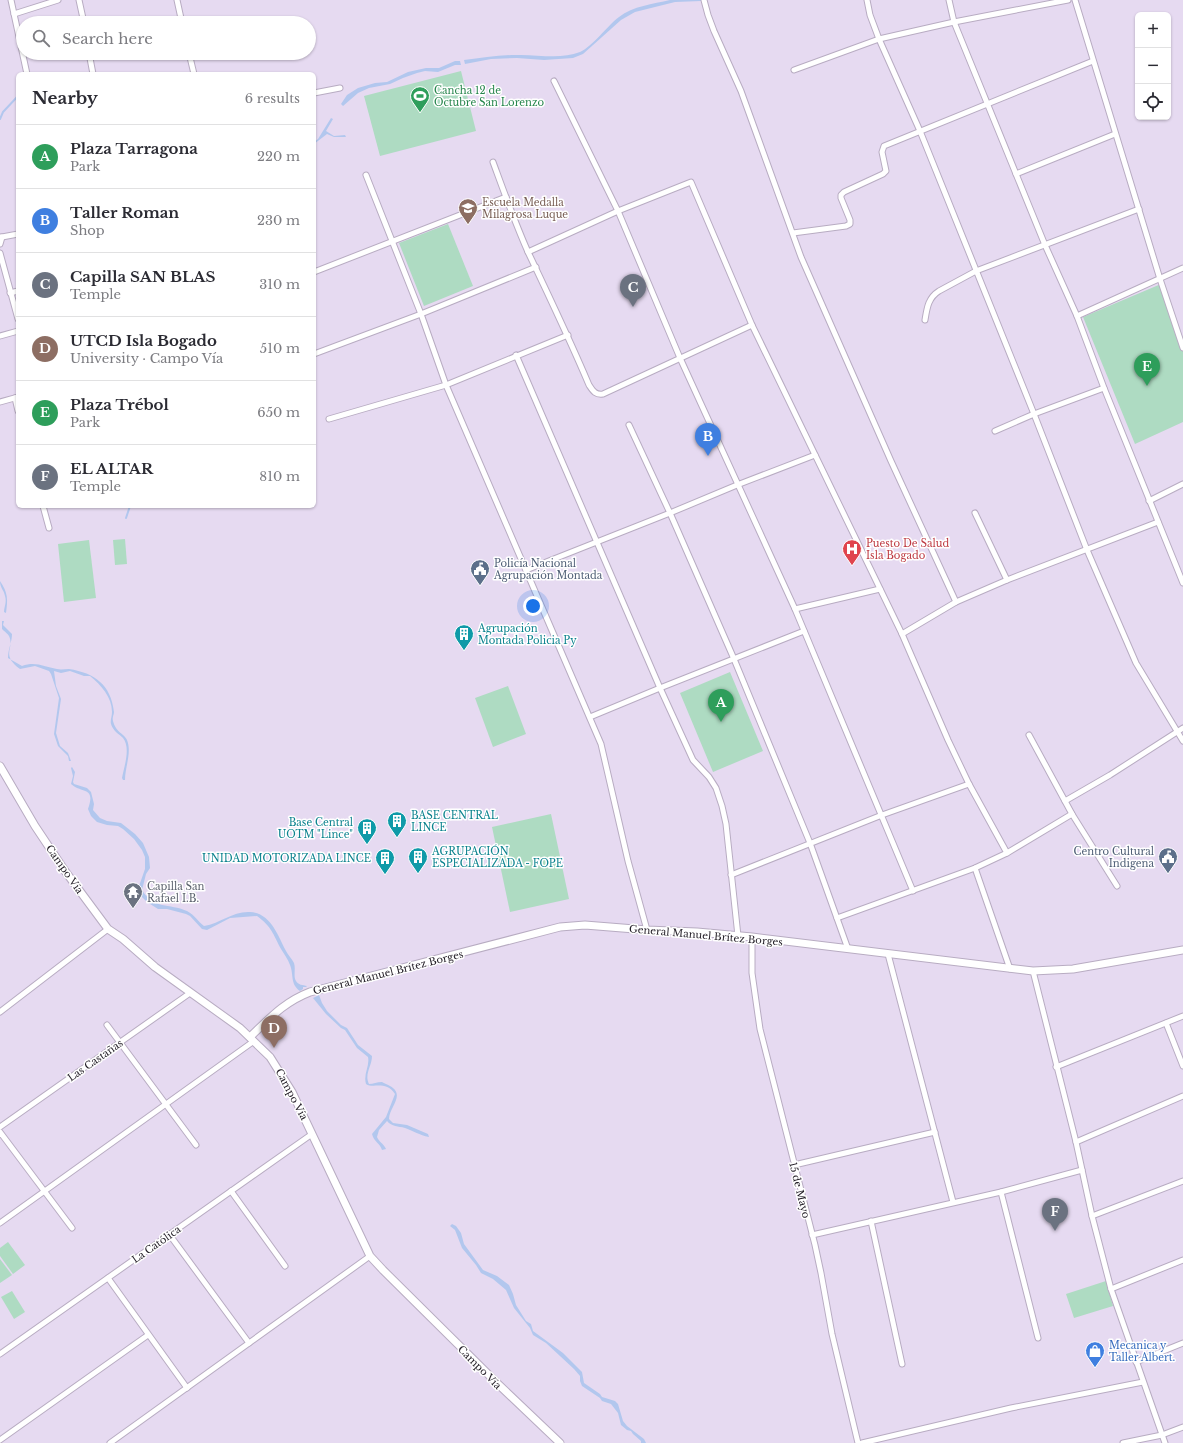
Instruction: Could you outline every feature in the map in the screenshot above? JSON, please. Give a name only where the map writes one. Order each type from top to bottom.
[{"type":"street","points":[[11,0],[16,23]]},
{"type":"street","points":[[14,14],[58,0]]},
{"type":"street","points":[[80,0],[83,16]]},
{"type":"street","points":[[176,0],[180,16]]},
{"type":"street","points":[[704,0],[714,31],[741,91],[801,257],[862,396],[956,602]]},
{"type":"street","points":[[867,0],[870,16],[879,39],[920,132],[1034,414],[1087,550],[1136,663],[1183,741]]},
{"type":"street","points":[[949,0],[954,22],[1045,245],[1077,316],[1104,388],[1183,583]]},
{"type":"street","points":[[794,70],[879,39],[954,22],[1068,0]]},
{"type":"street","points":[[1075,0],[1115,134],[1183,348]]},
{"type":"street","points":[[24,60],[27,72]]},
{"type":"street","points":[[90,60],[93,72]]},
{"type":"street","points":[[191,60],[194,72]]},
{"type":"street","points":[[793,233],[848,225],[850,220],[841,195],[844,192],[883,174],[886,170],[882,152],[884,146],[988,105],[1093,61]]},
{"type":"street","points":[[554,81],[618,211],[680,358],[795,609],[913,891]]},
{"type":"street","points":[[316,93],[340,88]]},
{"type":"street","points":[[1016,174],[1115,134]]},
{"type":"street","points":[[493,162],[528,252],[568,335],[589,385],[597,394],[603,394],[752,325]]},
{"type":"street","points":[[366,175],[391,242],[421,314],[446,385],[601,744],[628,861],[647,930]]},
{"type":"street","points":[[528,252],[618,211],[691,182],[752,325],[902,634],[948,740],[969,784],[1007,853]]},
{"type":"street","points":[[316,271],[506,197]]},
{"type":"street","points":[[925,320],[928,305],[934,294],[976,271],[1139,208]]},
{"type":"street","points":[[1,239],[16,235]]},
{"type":"street","points":[[0,253],[3,277],[16,312]]},
{"type":"street","points":[[316,353],[421,314],[536,267]]},
{"type":"street","points":[[1077,316],[1183,268]]},
{"type":"street","points":[[10,293],[16,292]]},
{"type":"street","points":[[0,336],[16,332]]},
{"type":"street","points":[[329,419],[446,385],[516,355],[568,335]]},
{"type":"street","points":[[516,355],[598,541],[660,688],[693,760],[716,788],[726,824],[738,936]]},
{"type":"street","points":[[995,431],[1034,414],[1104,388]]},
{"type":"street","points":[[0,402],[16,397]]},
{"type":"street","points":[[629,425],[670,513],[734,659],[810,843],[848,949]]},
{"type":"street","points":[[526,570],[815,455]]},
{"type":"street","points":[[1149,501],[1183,484]]},
{"type":"street","points":[[44,508],[49,528]]},
{"type":"street","points":[[975,513],[1007,580]]},
{"type":"street","points":[[902,634],[956,602],[1007,580],[1158,522]]},
{"type":"street","points":[[795,609],[880,589]]},
{"type":"street","points":[[590,717],[804,631]]},
{"type":"street","points":[[1065,801],[1110,775],[1183,728]]},
{"type":"street","points":[[1029,734],[1072,814],[1117,886]]},
{"type":"street","name":"Campo Vía","points":[[0,766],[35,826],[65,871],[108,929],[123,939],[155,967],[240,1028],[265,1051],[278,1067],[292,1092],[370,1256],[498,1384],[560,1443]]},
{"type":"street","points":[[731,875],[882,815],[969,784]]},
{"type":"street","points":[[837,918],[975,868],[1007,853],[1072,814]]},
{"type":"street","points":[[975,868],[1010,969]]},
{"type":"street","name":"General Manuel Brítez Borges","points":[[252,1039],[271,1017],[294,998],[325,987],[560,927],[585,925],[752,937],[1033,971],[1082,967],[1183,950]]},
{"type":"street","points":[[0,1012],[108,929]]},
{"type":"street","name":"15 de Mayo","points":[[752,937],[752,973],[760,1029],[821,1273],[832,1334],[858,1443]]},
{"type":"street","points":[[888,954],[953,1202]]},
{"type":"street","points":[[1033,971],[1111,1289],[1165,1443]]},
{"type":"street","name":"Las Castañas","points":[[0,1128],[190,993]]},
{"type":"street","points":[[1056,1066],[1183,1016]]},
{"type":"street","points":[[1166,1023],[1183,1066]]},
{"type":"street","points":[[108,1025],[196,1144]]},
{"type":"street","points":[[0,1223],[166,1104],[252,1039]]},
{"type":"street","points":[[1076,1142],[1183,1096]]},
{"type":"street","points":[[0,1132],[72,1228]]},
{"type":"street","points":[[794,1165],[935,1132]]},
{"type":"street","name":"La Católica","points":[[0,1354],[312,1134]]},
{"type":"street","points":[[812,1235],[1001,1192],[1082,1170]]},
{"type":"street","points":[[1092,1216],[1183,1181]]},
{"type":"street","points":[[231,1191],[285,1266]]},
{"type":"street","points":[[1001,1192],[1038,1338]]},
{"type":"street","points":[[872,1221],[902,1364]]},
{"type":"street","points":[[169,1234],[249,1343]]},
{"type":"street","points":[[110,1443],[370,1256]]},
{"type":"street","points":[[1111,1289],[1183,1260]]},
{"type":"street","points":[[108,1278],[187,1388]]},
{"type":"street","points":[[0,1440],[148,1335]]},
{"type":"street","points":[[1136,1362],[1183,1343]]},
{"type":"street","points":[[862,1443],[1011,1408],[1143,1382]]},
{"type":"street","points":[[1123,1443],[1162,1435],[1183,1427]]},
{"type":"green space","name":"Cancha 12 de Octubre San Lorenzo","points":[[461,71],[476,131],[380,156],[364,96]]},
{"type":"green space","points":[[448,224],[473,286],[424,306],[399,243]]},
{"type":"green space","points":[[1161,284],[1183,350],[1183,422],[1135,444],[1083,317]]},
{"type":"green space","points":[[125,539],[127,564],[115,565],[113,540]]},
{"type":"green space","points":[[89,540],[96,598],[64,602],[58,544]]},
{"type":"green space","points":[[730,672],[763,751],[713,772],[680,693]]},
{"type":"green space","points":[[508,686],[526,734],[493,747],[475,698]]},
{"type":"green space","points":[[551,814],[569,899],[510,912],[492,827]]},
{"type":"green space","points":[[8,1242],[25,1265],[13,1274],[0,1256],[0,1248]]},
{"type":"green space","points":[[0,1259],[12,1275],[0,1283]]},
{"type":"green space","points":[[1106,1281],[1113,1306],[1074,1318],[1066,1294]]},
{"type":"green space","points":[[12,1291],[25,1312],[14,1319],[1,1297]]},
{"type":"water","points":[[670,0],[701,1],[675,2],[635,12],[621,20],[583,54],[573,58],[544,60],[517,58],[491,59],[465,64],[464,60],[496,56],[564,56],[580,52],[590,45],[614,21],[630,10]]},
{"type":"water","points":[[455,61],[460,61],[461,65],[455,65],[438,72],[425,71],[417,73],[390,84],[369,88],[358,93],[343,106],[341,104],[347,95],[358,88],[375,83],[387,82],[408,72],[426,68],[439,68]]},
{"type":"water","points":[[331,118],[333,119],[326,131],[334,136],[345,135],[346,137],[334,137],[327,134],[316,142]]},
{"type":"water","points":[[0,581],[7,596],[6,613],[4,612],[6,598]]},
{"type":"water","points":[[2,621],[4,621],[3,625],[12,634],[10,644],[9,636],[2,629]]},
{"type":"water","points":[[11,660],[22,666],[36,664],[58,669],[78,671],[94,677],[100,682],[109,694],[112,703],[114,725],[127,740],[129,755],[125,780],[122,778],[127,752],[125,742],[111,724],[112,707],[108,696],[98,683],[90,676],[84,676],[70,671],[61,673],[54,671],[56,686],[61,699],[56,733],[60,746],[68,753],[71,761],[69,761],[68,756],[58,746],[54,734],[59,698],[51,674],[49,671],[35,666],[20,669]]},
{"type":"water","points":[[72,767],[75,772],[74,784],[87,788],[91,792],[94,804],[93,810],[100,818],[107,821],[121,823],[135,834],[143,843],[149,857],[150,868],[146,874],[142,890],[152,901],[187,911],[204,926],[238,913],[250,912],[263,916],[269,921],[277,932],[294,963],[296,981],[299,984],[307,986],[303,987],[300,991],[297,988],[289,963],[274,935],[269,927],[257,916],[230,918],[207,930],[202,929],[190,916],[186,914],[167,909],[158,909],[147,902],[141,896],[138,889],[145,869],[145,857],[142,850],[134,839],[123,829],[118,826],[97,822],[91,816],[88,809],[90,802],[89,794],[71,784],[73,776]]},
{"type":"water","points":[[440,956],[313,988],[309,988],[409,962]]},
{"type":"water","points":[[319,995],[327,1011],[341,1025],[347,1028],[358,1045],[372,1056],[367,1077],[369,1084],[382,1082],[390,1086],[397,1093],[396,1101],[389,1119],[393,1123],[407,1125],[428,1134],[429,1137],[393,1125],[387,1121],[379,1130],[377,1137],[386,1149],[382,1150],[372,1134],[386,1117],[395,1094],[388,1087],[366,1084],[365,1077],[368,1057],[357,1048],[345,1030],[326,1014],[313,998]]},
{"type":"water","points":[[452,1224],[456,1226],[461,1233],[464,1244],[483,1270],[497,1276],[509,1285],[516,1305],[526,1321],[531,1324],[533,1331],[563,1353],[582,1372],[584,1383],[602,1397],[615,1401],[618,1404],[623,1421],[644,1439],[646,1443],[641,1443],[641,1441],[631,1431],[627,1430],[621,1425],[618,1413],[611,1404],[602,1401],[582,1386],[580,1376],[574,1369],[546,1343],[533,1335],[530,1328],[514,1308],[506,1290],[493,1279],[481,1273],[462,1248],[455,1230],[450,1226]]},
{"type":"waterway","points":[[0,119],[3,112],[16,98]]},
{"type":"waterway","points":[[126,518],[129,508]]},
{"type":"place","name":"Cancha 12 de Octubre San Lorenzo","points":[[420,113]]},
{"type":"place","name":"Escuela Medalla Milagrosa Luque","points":[[468,225]]},
{"type":"place","name":"Capilla SAN BLAS","points":[[633,307]]},
{"type":"place","name":"Plaza Trébol","points":[[1147,386]]},
{"type":"place","name":"Taller Roman","points":[[708,456]]},
{"type":"place","name":"Puesto De Salud Isla Bogado","points":[[852,566]]},
{"type":"place","name":"Policía Nacional Agrupación Montada","points":[[480,586]]},
{"type":"place","name":"Agrupación Montada Policia Py","points":[[464,651]]},
{"type":"place","name":"Plaza Tarragona","points":[[721,722]]},
{"type":"place","name":"BASE CENTRAL LINCE","points":[[397,838]]},
{"type":"place","name":"Base Central UOTM \"Lince\"","points":[[367,845]]},
{"type":"place","name":"AGRUPACIÓN ESPECIALIZADA - FOPE","points":[[418,874]]},
{"type":"place","name":"Centro Cultural Indigena","points":[[1168,874]]},
{"type":"place","name":"UNIDAD MOTORIZADA LINCE","points":[[385,875]]},
{"type":"place","name":"Capilla San Rafael I.B.","points":[[133,909]]},
{"type":"place","name":"UTCD Isla Bogado","points":[[274,1048]]},
{"type":"place","name":"EL ALTAR","points":[[1055,1231]]},
{"type":"place","name":"Mecanica y Taller Albert.","points":[[1095,1368]]}]
